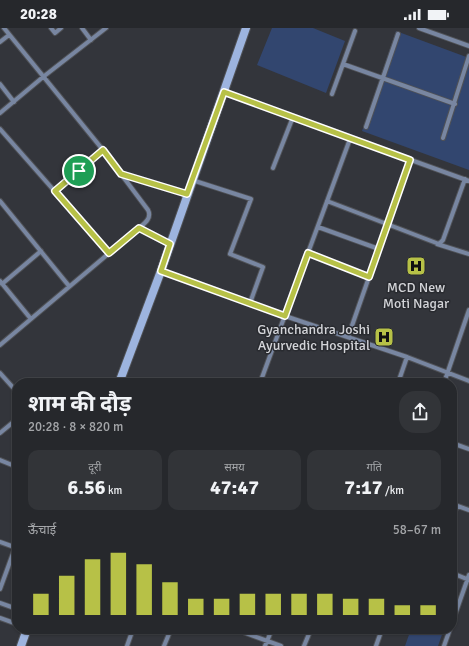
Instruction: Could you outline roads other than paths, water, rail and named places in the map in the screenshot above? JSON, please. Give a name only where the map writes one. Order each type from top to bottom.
[{"type":"street","points":[[0,345],[139,228],[148,219],[150,213],[103,150],[4,28]]},
{"type":"street","points":[[51,28],[55,33],[61,28]]},
{"type":"street","points":[[82,28],[91,40]]},
{"type":"street","points":[[121,378],[161,271],[246,28]]},
{"type":"street","points":[[419,28],[469,46]]},
{"type":"street","points":[[0,113],[104,29]]},
{"type":"street","points":[[332,94],[355,31]]},
{"type":"street","points":[[366,127],[398,34]]},
{"type":"street","points":[[0,42],[9,35]]},
{"type":"street","points":[[444,138],[469,56]]},
{"type":"street","points":[[343,64],[455,104]]},
{"type":"street","points":[[0,84],[14,102]]},
{"type":"street","points":[[224,92],[350,139],[467,180],[443,240],[437,244]]},
{"type":"street","points":[[273,168],[293,118]]},
{"type":"street","points":[[0,129],[109,253]]},
{"type":"street","points":[[262,378],[350,139]]},
{"type":"street","points":[[55,191],[103,150]]},
{"type":"street","points":[[348,338],[410,160]]},
{"type":"street","points":[[121,174],[187,194]]},
{"type":"street","points":[[192,180],[250,199],[230,254],[263,267],[250,303]]},
{"type":"street","points":[[0,201],[69,286]]},
{"type":"street","points":[[328,201],[437,244],[469,254]]},
{"type":"street","points":[[318,227],[378,249]]},
{"type":"street","points":[[139,228],[170,244]]},
{"type":"street","points":[[31,318],[1,283],[41,251]]},
{"type":"street","points":[[308,253],[369,277]]},
{"type":"street","points":[[161,271],[469,381]]},
{"type":"street","points":[[446,378],[469,313]]},
{"type":"street","points":[[400,378],[407,358]]},
{"type":"street","points":[[0,373],[12,386]]},
{"type":"street","points":[[0,433],[12,423]]},
{"type":"street","points":[[457,445],[469,449]]},
{"type":"street","points":[[0,460],[12,465]]},
{"type":"street","points":[[457,506],[469,510]]},
{"type":"street","points":[[0,542],[12,546]]},
{"type":"street","points":[[0,590],[12,558]]},
{"type":"street","points":[[457,575],[468,578],[457,609]]},
{"type":"street","points":[[0,603],[12,607]]},
{"type":"street","points":[[0,618],[12,622]]},
{"type":"street","points":[[21,646],[25,634]]},
{"type":"street","points":[[127,646],[131,634]]},
{"type":"street","points":[[164,646],[169,634]]},
{"type":"street","points":[[248,634],[281,646]]},
{"type":"street","points":[[265,646],[270,634]]},
{"type":"street","points":[[304,646],[309,634]]},
{"type":"street","points":[[376,646],[380,634]]},
{"type":"street","points":[[444,646],[448,634]]},
{"type":"place","name":"MCD New Moti Nagar","points":[[416,266]]},
{"type":"place","name":"Gyanchandra Joshi Ayurvedic Hospital","points":[[384,337]]}]
